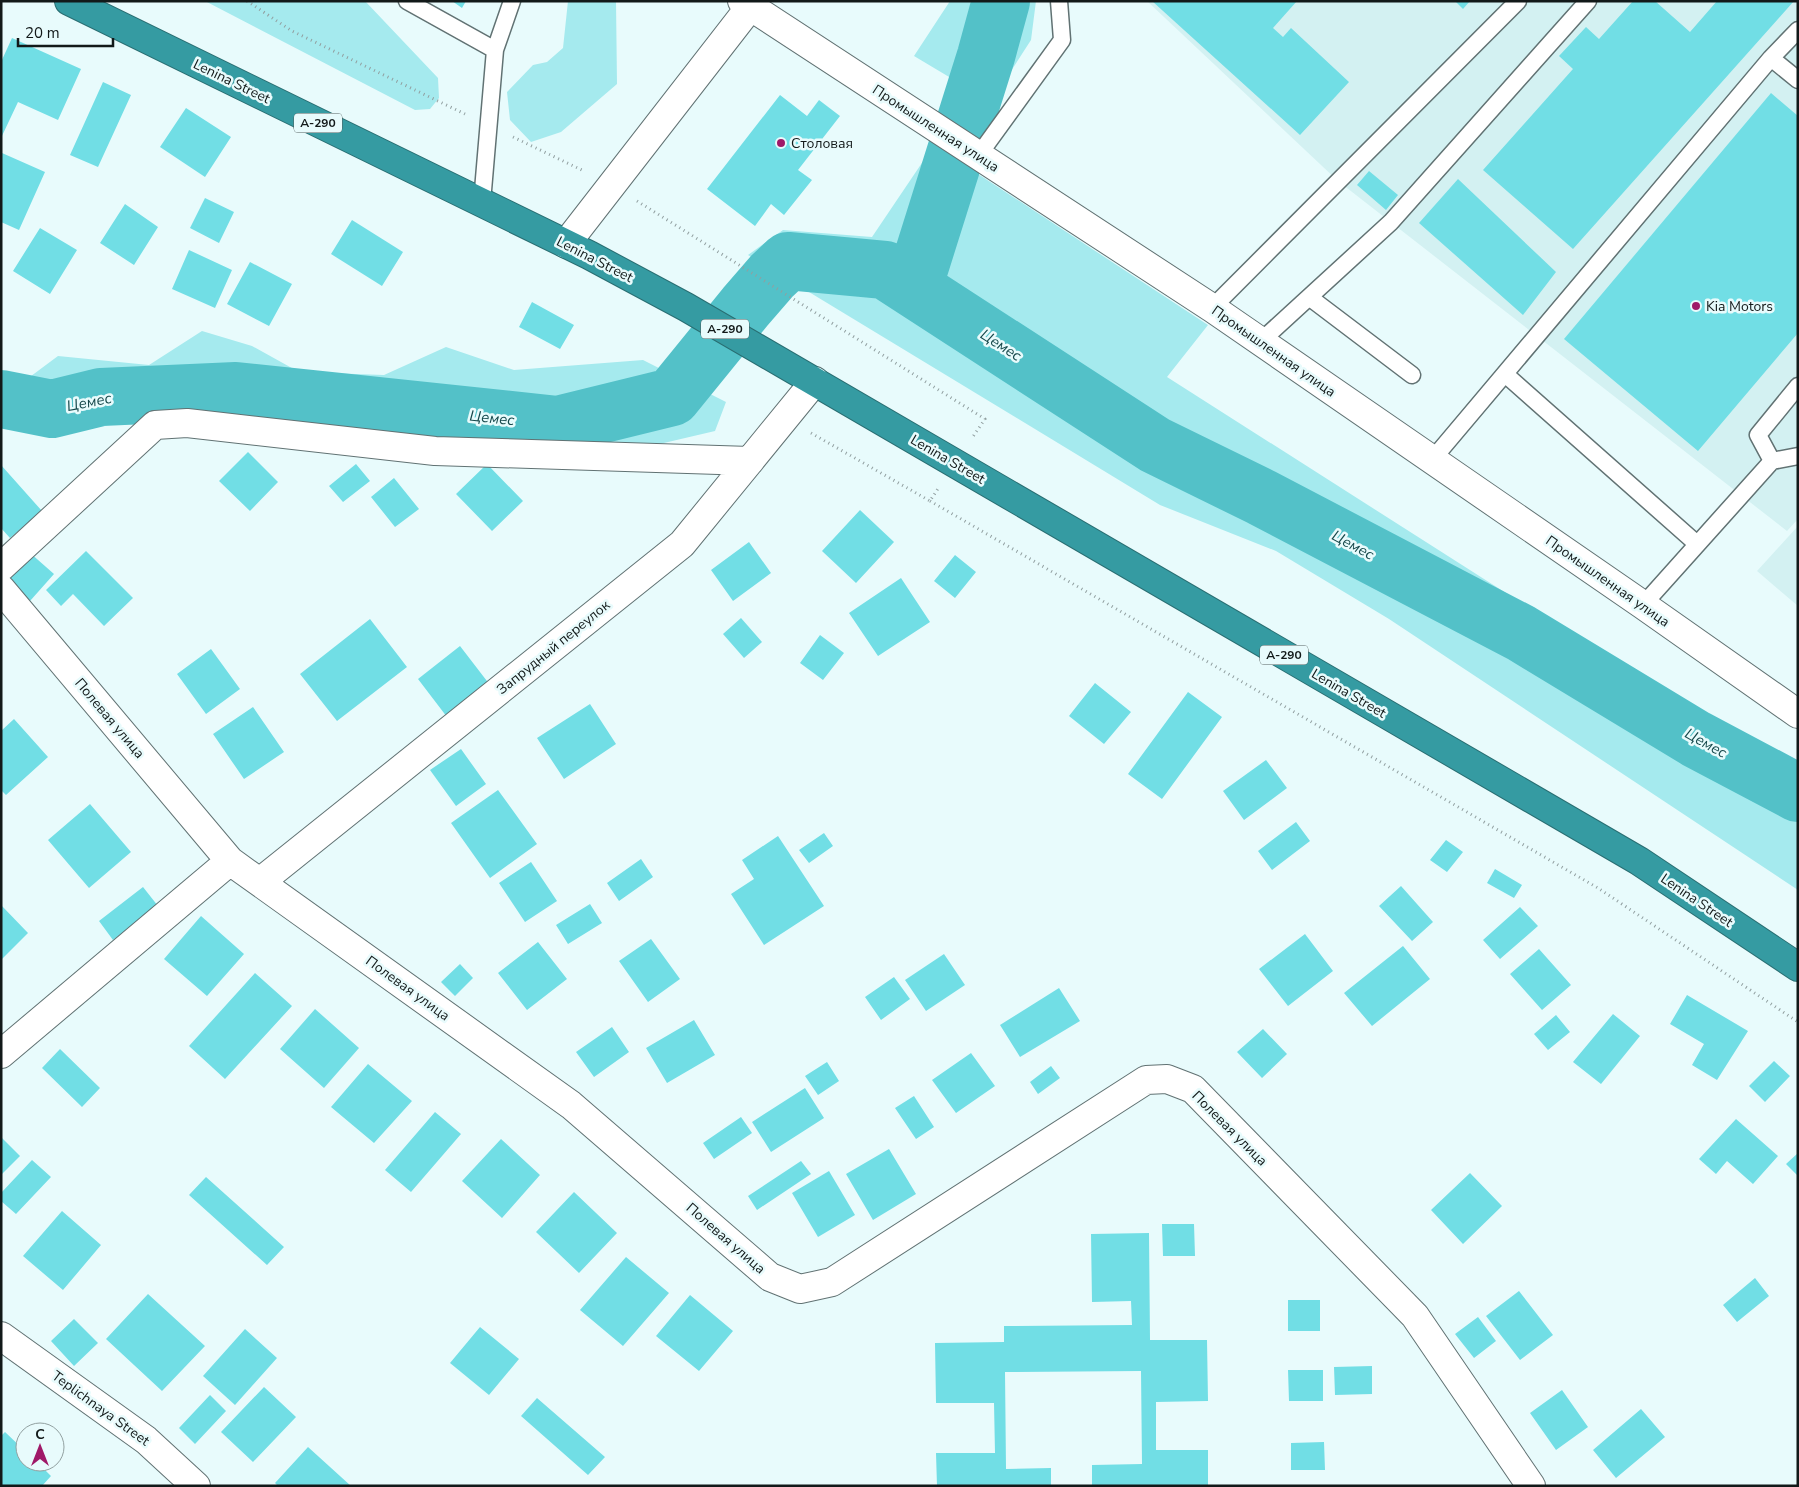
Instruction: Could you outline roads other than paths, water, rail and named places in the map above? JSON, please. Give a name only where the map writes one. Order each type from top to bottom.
[{"type":"highway","name":"Lenina Street","points":[[78,3],[482,202],[686,307],[1639,861],[1798,968]]},
{"type":"street","name":"Промышленная улица","points":[[746,4],[1212,308],[1798,714]]},
{"type":"street","points":[[566,244],[746,4]]},
{"type":"street","name":"Запрудный переулок","points":[[260,882],[682,544],[815,381]]},
{"type":"street","points":[[1,567],[155,425],[187,422],[434,451],[750,461]]},
{"type":"street","name":"Полевая улица","points":[[1,589],[230,861],[571,1105],[770,1277],[800,1289],[832,1282],[1146,1080],[1167,1079],[1193,1090],[1415,1316],[1531,1486]]},
{"type":"street","points":[[1,1054],[230,861]]},
{"type":"street","name":"Teplichnaya Street","points":[[1,1336],[146,1440],[196,1486]]},
{"type":"lane","points":[[407,1],[495,50]]},
{"type":"lane","points":[[482,202],[495,50],[512,1]]},
{"type":"lane","points":[[978,156],[1062,40],[1060,1]]},
{"type":"lane","points":[[1212,308],[1518,1]]},
{"type":"lane","points":[[1260,342],[1391,222],[1588,1]]},
{"type":"lane","points":[[1432,460],[1771,58],[1798,30]]},
{"type":"lane","points":[[1771,58],[1798,80]]},
{"type":"lane","points":[[1309,297],[1412,375]]},
{"type":"lane","points":[[1505,374],[1698,544]]},
{"type":"lane","points":[[1772,461],[1758,435],[1798,386]]},
{"type":"lane","points":[[1643,605],[1772,461],[1798,456]]},
{"type":"waterway","name":"Цемес","points":[[913,288],[986,56],[1001,1]]},
{"type":"waterway","name":"Цемес","points":[[1,399],[52,409],[101,397],[236,391],[558,425],[672,397],[746,306],[788,261],[885,270],[1155,445],[1261,497],[1521,633],[1696,739],[1798,793]]},
{"type":"place","name":"Столовая","points":[[781,143]]},
{"type":"place","name":"Kia Motors","points":[[1696,306]]}]
